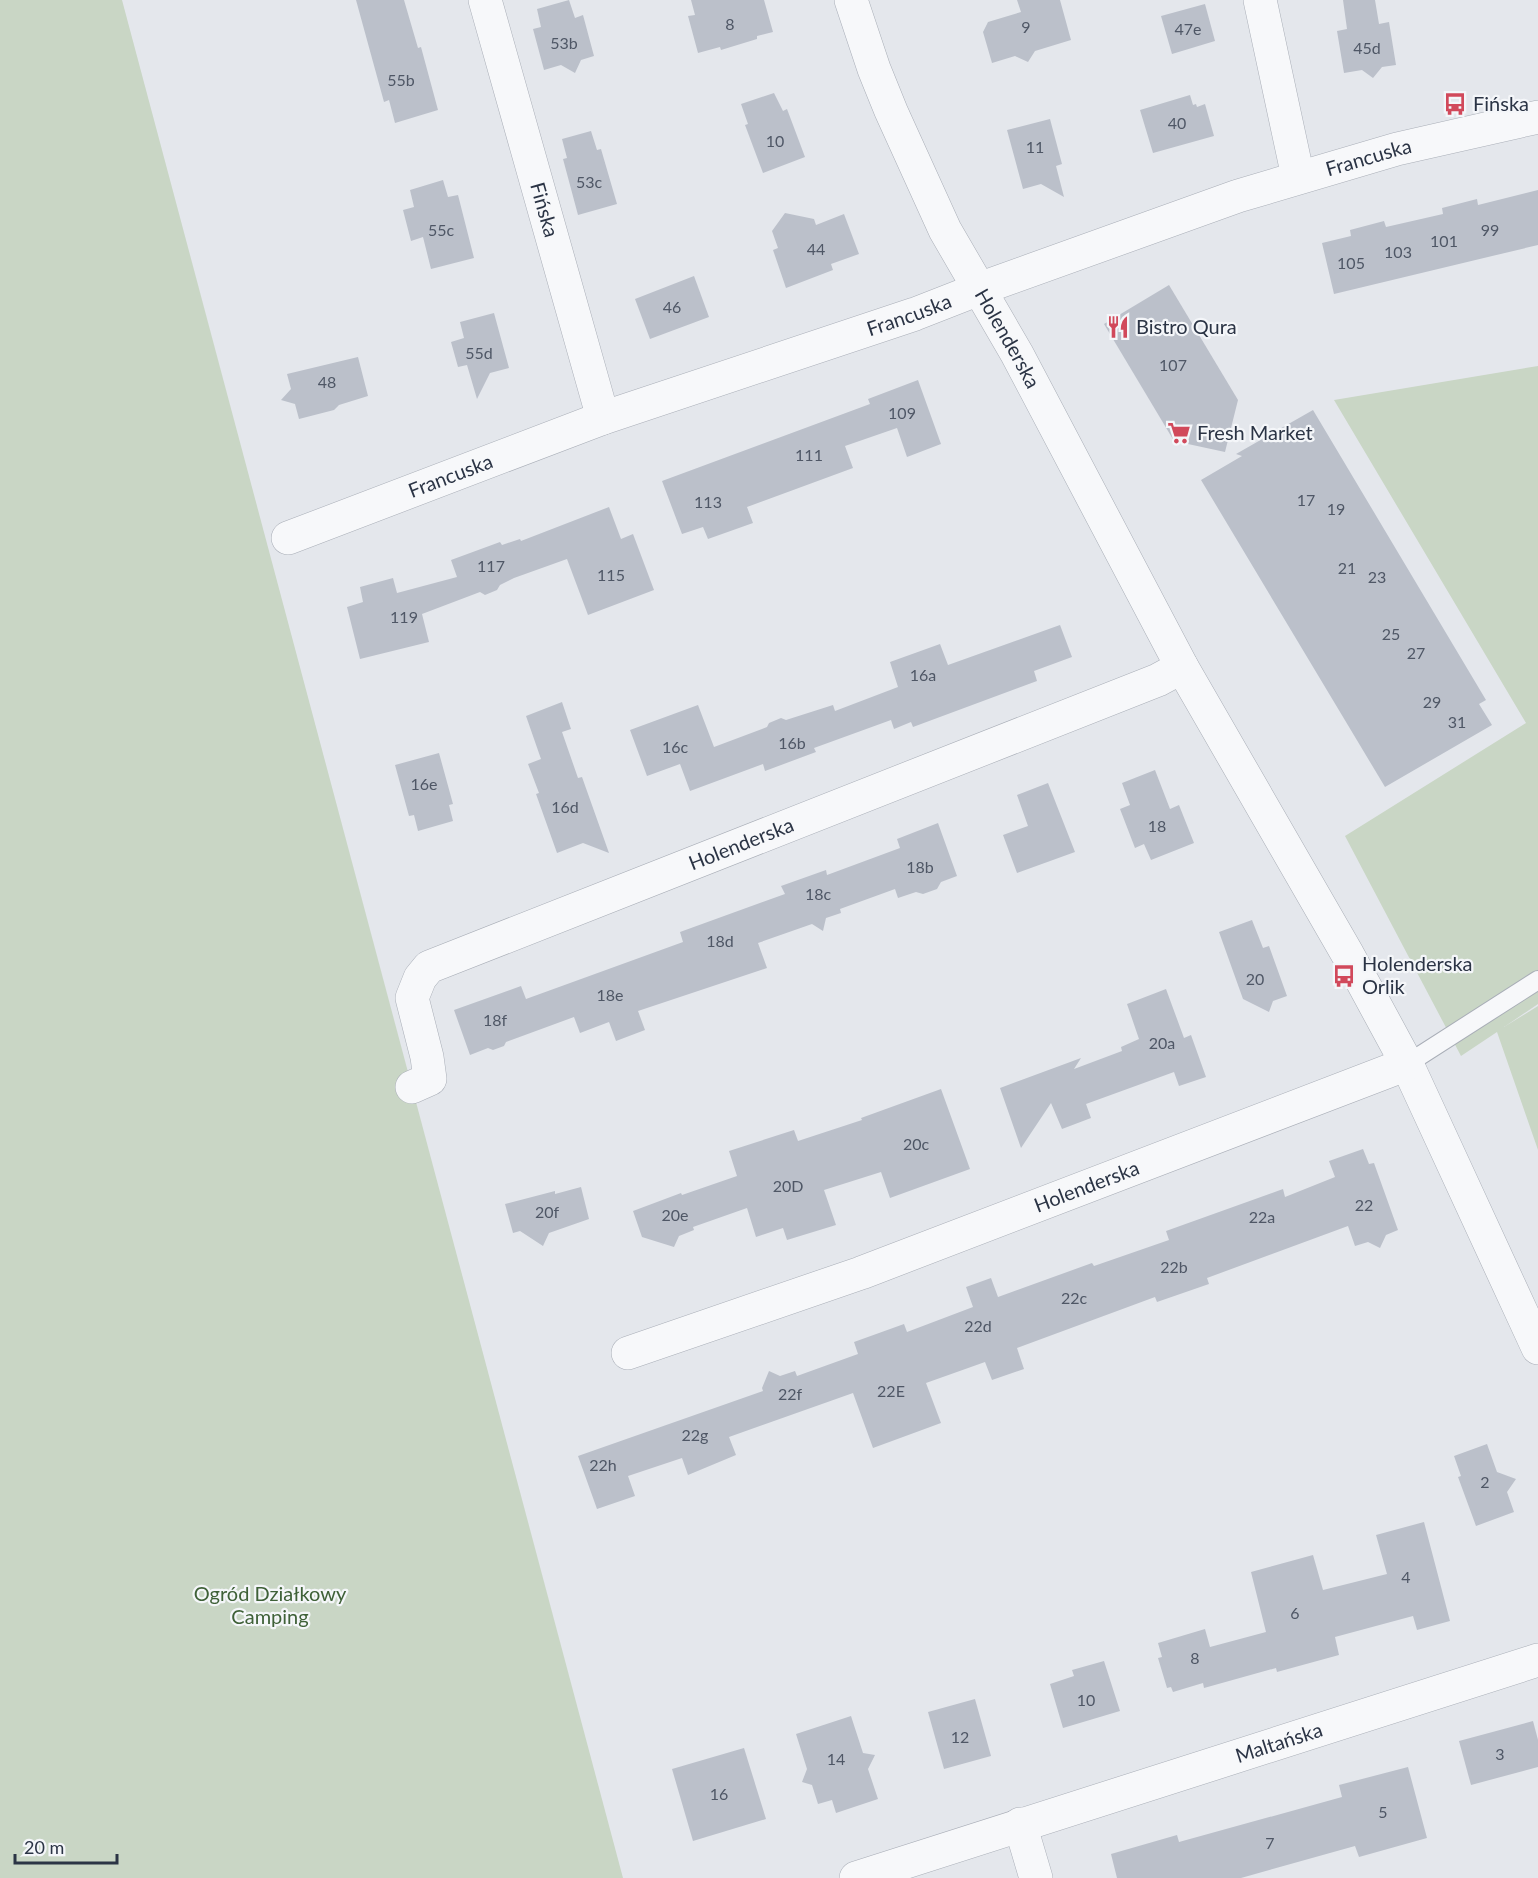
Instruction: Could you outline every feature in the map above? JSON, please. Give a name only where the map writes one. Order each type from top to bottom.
[{"type":"street","name":"Fińska","points":[[485,0],[603,418]]},
{"type":"street","name":"Holenderska","points":[[851,0],[874,69],[912,160],[945,230],[1017,354],[1182,668],[1348,955],[1407,1064],[1538,1348]]},
{"type":"street","points":[[1260,0],[1298,177]]},
{"type":"street","name":"Francuska","points":[[288,538],[603,418],[915,314],[1167,220],[1298,177],[1406,147],[1538,117]]},
{"type":"street","name":"Holenderska","points":[[412,1087],[430,1079],[412,998],[420,978],[429,967],[1158,680],[1182,668]]},
{"type":"street","name":"Holenderska","points":[[628,1353],[861,1273],[1407,1064]]},
{"type":"street","name":"Maltańska","points":[[856,1878],[1538,1660]]},
{"type":"street","points":[[1020,1824],[1036,1878]]},
{"type":"lane","points":[[1407,1064],[1538,980]]},
{"type":"green space","name":"Ogród Działkowy Camping","points":[[0,0],[122,0],[623,1878],[0,1878]]},
{"type":"green space","points":[[1538,366],[1538,1004],[1504,1027],[1538,1006],[1538,1150],[1497,1032],[1461,1056],[1345,836],[1526,723],[1334,400]]},
{"type":"building","points":[[356,0],[404,0],[418,48],[421,47],[438,110],[395,123],[389,100],[384,102]]},
{"type":"building","points":[[569,0],[575,18],[583,15],[594,56],[581,60],[575,73],[561,65],[544,70],[533,29],[541,27],[537,9]]},
{"type":"building","points":[[691,0],[764,0],[773,32],[721,50],[720,47],[698,53],[688,16],[695,15]]},
{"type":"building","points":[[1017,0],[1060,0],[1071,40],[1035,51],[1028,62],[1015,56],[992,63],[983,32],[988,22],[1021,12]]},
{"type":"building","points":[[1343,0],[1375,0],[1379,24],[1389,22],[1396,65],[1382,67],[1373,78],[1362,70],[1344,73],[1337,31],[1347,29]]},
{"type":"building","points":[[1205,4],[1215,41],[1172,54],[1161,16]]},
{"type":"building","points":[[774,93],[783,111],[787,109],[805,157],[763,173],[745,125],[748,124],[741,104]]},
{"type":"building","points":[[1190,95],[1193,105],[1196,104],[1197,107],[1205,104],[1214,136],[1153,153],[1140,110]]},
{"type":"building","points":[[1050,119],[1062,164],[1056,166],[1064,197],[1041,184],[1023,189],[1007,130]]},
{"type":"building","points":[[591,131],[597,150],[601,149],[617,204],[578,215],[563,159],[567,158],[562,139]]},
{"type":"building","points":[[443,180],[448,197],[458,195],[474,258],[431,269],[423,237],[411,241],[403,210],[414,207],[410,190]]},
{"type":"building","points":[[1538,190],[1538,245],[1334,294],[1322,243],[1351,236],[1350,230],[1384,221],[1386,227],[1443,214],[1442,208],[1477,199],[1478,205]]},
{"type":"building","points":[[785,213],[814,219],[816,225],[844,214],[859,254],[831,264],[833,270],[786,288],[773,250],[778,248],[772,231]]},
{"type":"building","points":[[694,276],[709,317],[650,339],[635,299]]},
{"type":"building","points":[[1169,285],[1238,400],[1225,452],[1174,441],[1104,324]]},
{"type":"building","points":[[494,313],[509,368],[490,373],[477,399],[467,365],[458,367],[451,342],[464,338],[460,322]]},
{"type":"building","points":[[358,357],[368,396],[339,405],[334,410],[299,419],[295,404],[281,400],[291,389],[287,374]]},
{"type":"building","points":[[918,380],[941,444],[907,457],[897,428],[845,446],[853,468],[747,507],[753,523],[708,539],[703,527],[682,534],[662,481],[870,404],[868,399]]},
{"type":"building","points":[[1313,410],[1486,700],[1479,704],[1492,725],[1385,787],[1201,480],[1242,456],[1236,454]]},
{"type":"building","points":[[609,507],[621,539],[633,534],[654,590],[588,615],[567,559],[514,578],[485,595],[480,592],[422,614],[429,642],[360,659],[347,607],[363,602],[360,587],[393,578],[397,593],[457,577],[451,560],[500,542],[502,545],[520,539],[521,541]]},
{"type":"building","points":[[1060,625],[1072,657],[1034,671],[1037,681],[913,727],[911,722],[894,729],[891,720],[814,748],[816,752],[765,771],[763,764],[690,791],[680,764],[647,776],[630,730],[698,705],[714,747],[767,727],[769,723],[781,718],[786,720],[833,705],[835,711],[898,687],[890,662],[940,644],[948,665]]},
{"type":"building","points":[[562,702],[571,729],[562,732],[578,778],[582,777],[609,853],[583,843],[557,853],[536,794],[539,793],[528,764],[541,759],[526,716]]},
{"type":"building","points":[[439,753],[453,804],[449,805],[453,821],[418,831],[414,815],[409,816],[395,765]]},
{"type":"building","points":[[1155,770],[1170,809],[1179,805],[1194,843],[1151,860],[1144,844],[1135,848],[1120,809],[1130,805],[1122,783]]},
{"type":"building","points":[[1048,783],[1075,852],[1017,873],[1003,835],[1028,826],[1017,795]]},
{"type":"building","points":[[938,823],[957,876],[941,882],[937,889],[898,898],[895,889],[840,909],[841,913],[826,918],[823,931],[812,924],[758,943],[767,968],[638,1011],[645,1030],[616,1041],[609,1022],[580,1033],[574,1017],[506,1042],[504,1046],[493,1050],[488,1048],[470,1055],[454,1010],[521,986],[526,999],[683,942],[680,932],[785,894],[781,886],[826,870],[827,875],[900,848],[897,839]]},
{"type":"building","points":[[1252,920],[1263,948],[1269,946],[1287,996],[1273,1001],[1269,1012],[1243,999],[1219,932]]},
{"type":"building","points":[[1166,989],[1184,1038],[1191,1035],[1206,1077],[1179,1086],[1174,1072],[1086,1104],[1091,1118],[1062,1129],[1051,1103],[1021,1148],[1000,1088],[1081,1058],[1074,1069],[1122,1051],[1121,1047],[1139,1039],[1127,1004]]},
{"type":"building","points":[[941,1089],[970,1169],[890,1198],[881,1172],[824,1190],[836,1225],[787,1240],[783,1228],[756,1237],[747,1208],[693,1227],[694,1230],[679,1236],[674,1247],[642,1237],[633,1211],[737,1176],[729,1151],[794,1130],[798,1141],[862,1120],[861,1118]]},
{"type":"building","points":[[1363,1149],[1369,1164],[1374,1163],[1398,1230],[1386,1235],[1380,1248],[1368,1242],[1355,1246],[1348,1226],[1207,1278],[1209,1284],[1157,1302],[1155,1297],[1017,1348],[1024,1369],[992,1380],[985,1362],[926,1383],[941,1423],[873,1448],[853,1393],[729,1437],[736,1455],[688,1475],[682,1458],[628,1476],[635,1496],[597,1509],[578,1456],[763,1391],[762,1388],[769,1371],[780,1376],[795,1371],[797,1376],[858,1354],[854,1342],[904,1324],[907,1332],[973,1307],[966,1287],[991,1278],[998,1297],[1092,1263],[1094,1266],[1169,1240],[1166,1231],[1283,1189],[1285,1197],[1335,1177],[1329,1161]]},
{"type":"building","points":[[581,1187],[589,1219],[549,1233],[543,1246],[520,1231],[513,1233],[505,1204]]},
{"type":"building","points":[[1487,1444],[1497,1472],[1516,1479],[1507,1492],[1514,1512],[1476,1526],[1458,1477],[1461,1476],[1454,1456]]},
{"type":"building","points":[[1424,1522],[1450,1621],[1417,1630],[1413,1616],[1335,1637],[1339,1655],[1277,1672],[1276,1668],[1204,1688],[1203,1683],[1173,1692],[1171,1687],[1167,1688],[1158,1658],[1162,1657],[1158,1643],[1205,1629],[1210,1647],[1266,1632],[1251,1572],[1313,1555],[1323,1590],[1387,1574],[1376,1535]]},
{"type":"building","points":[[1104,1661],[1120,1711],[1063,1728],[1050,1684],[1074,1676],[1072,1670]]},
{"type":"building","points":[[975,1699],[991,1756],[944,1769],[928,1712]]},
{"type":"building","points":[[851,1716],[863,1753],[875,1755],[868,1769],[878,1799],[836,1813],[832,1800],[818,1804],[812,1785],[802,1782],[807,1769],[796,1734]]},
{"type":"building","points":[[1533,1721],[1538,1740],[1538,1767],[1471,1785],[1459,1741]]},
{"type":"building","points":[[744,1748],[766,1819],[693,1841],[672,1769]]},
{"type":"building","points":[[1408,1767],[1427,1838],[1359,1857],[1355,1846],[1241,1878],[1117,1878],[1111,1854],[1177,1835],[1179,1842],[1342,1797],[1339,1785]]},
{"type":"place","name":"Fińska","points":[[1455,104]]},
{"type":"place","name":"Bistro Qura","points":[[1118,327]]},
{"type":"place","name":"Fresh Market","points":[[1179,433]]},
{"type":"place","name":"Holenderska Orlik","points":[[1344,976]]}]
